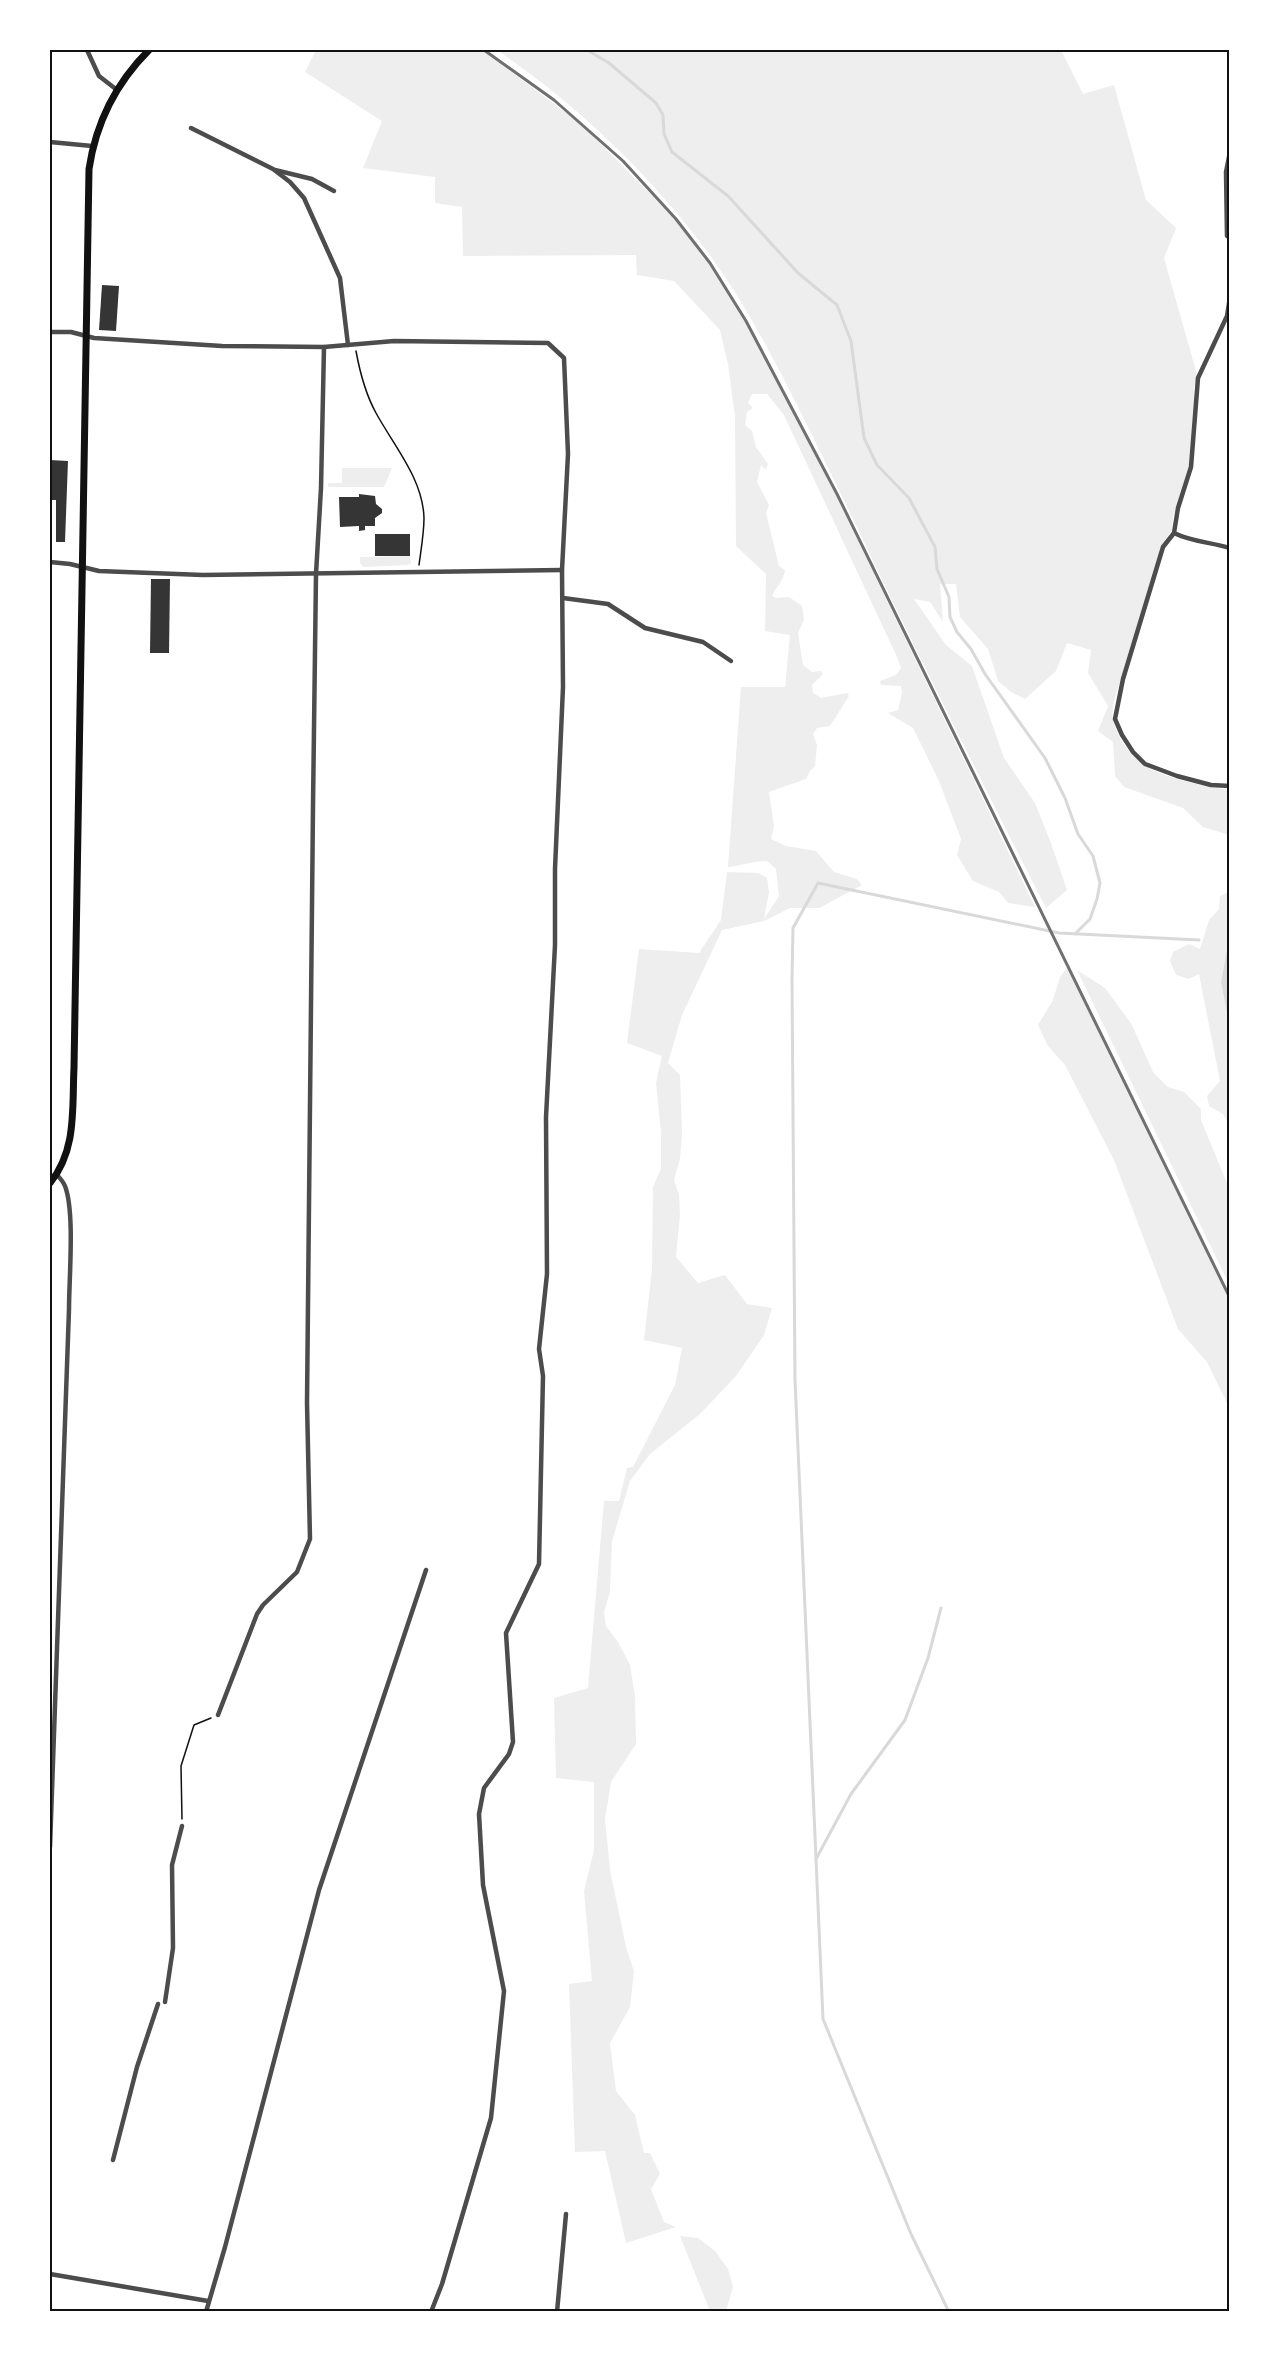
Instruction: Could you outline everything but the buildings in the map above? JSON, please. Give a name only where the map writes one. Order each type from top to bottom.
[{"type":"main road","points":[[50,1183],[66,1157],[69,1146],[74,1078],[87,212],[92,146],[99,124],[117,90],[136,63],[149,50]]},
{"type":"street","points":[[87,50],[99,76],[117,90]]},
{"type":"street","points":[[191,128],[273,169],[290,182],[304,198],[340,278],[348,345]]},
{"type":"street","points":[[50,142],[92,146]]},
{"type":"street","points":[[1230,152],[1226,172],[1227,236],[1230,238]]},
{"type":"street","points":[[273,169],[312,179],[334,191]]},
{"type":"street","points":[[1230,297],[1227,316],[1198,378],[1191,467],[1178,508],[1174,533],[1163,547],[1123,679],[1115,719],[1133,752],[1145,764],[1211,785],[1230,786]]},
{"type":"street","points":[[50,332],[71,332],[86,336],[184,345],[324,347],[394,341],[548,343],[564,358],[568,454],[562,570],[562,687],[555,869],[555,945],[546,1117],[547,1274],[539,1349],[543,1376],[539,1564],[506,1633],[513,1742],[508,1754],[484,1788],[479,1814],[483,1885],[504,1991],[491,2118],[442,2284],[431,2312]]},
{"type":"street","points":[[218,1715],[257,1614],[263,1605],[297,1572],[310,1539],[307,1403],[316,574],[321,488],[324,347]]},
{"type":"street","points":[[1174,533],[1193,541],[1230,548]]},
{"type":"street","points":[[50,562],[99,571],[202,575],[562,570]]},
{"type":"street","points":[[563,598],[608,604],[645,628],[703,642],[730,661]]},
{"type":"street","points":[[50,1847],[69,1309],[70,1220],[64,1183],[56,1174]]},
{"type":"street","points":[[206,2312],[319,1890],[426,1570]]},
{"type":"street","points":[[165,2002],[173,1948],[172,1864],[182,1826]]},
{"type":"street","points":[[113,2160],[137,2067],[158,2004]]},
{"type":"street","points":[[557,2312],[566,2214]]},
{"type":"street","points":[[50,2274],[208,2301]]},
{"type":"path","points":[[355,345],[362,382],[418,491],[424,518],[419,572]]},
{"type":"path","points":[[182,1826],[182,1766],[194,1725],[218,1715]]},
{"type":"shaded area","points":[[316,50],[482,50],[581,124],[675,219],[709,263],[764,353],[836,495],[1035,907],[1008,903],[999,892],[973,881],[957,855],[961,839],[939,781],[913,728],[888,713],[898,710],[902,693],[901,686],[881,685],[880,681],[896,675],[901,668],[897,657],[784,415],[767,394],[752,394],[748,403],[753,408],[747,412],[745,425],[752,431],[756,447],[768,464],[766,470],[761,465],[757,482],[769,505],[766,513],[779,566],[785,570],[772,596],[789,597],[802,606],[804,620],[798,633],[803,665],[812,672],[821,671],[823,674],[812,685],[813,693],[821,698],[847,693],[849,696],[830,726],[817,728],[813,734],[817,745],[815,766],[806,779],[769,792],[774,826],[771,839],[786,846],[816,851],[834,872],[857,879],[862,885],[819,908],[790,908],[764,921],[722,930],[682,1015],[668,1063],[680,1075],[682,1132],[680,1159],[674,1180],[679,1195],[680,1214],[676,1257],[698,1283],[725,1275],[747,1304],[772,1308],[764,1335],[736,1376],[700,1414],[650,1454],[630,1481],[612,1541],[610,1592],[604,1612],[606,1626],[618,1642],[630,1665],[635,1696],[636,1744],[611,1782],[605,1819],[610,1870],[626,1947],[634,1971],[630,2007],[610,2043],[616,2091],[635,2115],[644,2153],[650,2153],[660,2174],[651,2189],[664,2222],[676,2227],[626,2243],[605,2151],[575,2152],[569,1984],[592,1981],[584,1891],[594,1850],[594,1782],[556,1778],[554,1698],[588,1688],[604,1501],[619,1501],[627,1468],[633,1467],[675,1385],[682,1348],[644,1340],[652,1269],[653,1187],[661,1169],[661,1132],[656,1083],[662,1056],[627,1043],[639,949],[699,953],[721,920],[727,872],[759,873],[767,878],[769,892],[764,919],[779,896],[776,869],[767,861],[728,867],[741,687],[785,687],[790,635],[765,631],[766,574],[736,546],[735,417],[728,364],[720,330],[674,281],[637,275],[636,255],[463,256],[462,207],[435,203],[435,177],[363,168],[382,121],[305,72]]},
{"type":"shaded area","points":[[497,50],[1061,50],[1083,94],[1114,85],[1146,200],[1176,228],[1164,258],[1198,378],[1194,387],[1194,420],[1189,467],[1173,517],[1172,530],[1161,546],[1114,701],[1113,720],[1117,733],[1125,746],[1134,757],[1152,770],[1173,778],[1229,790],[1229,835],[1203,827],[1183,808],[1124,787],[1115,776],[1113,742],[1098,731],[1108,706],[1088,673],[1091,650],[1067,643],[1056,671],[1025,699],[1011,692],[998,681],[988,649],[960,617],[956,584],[940,584],[943,622],[930,602],[914,599],[946,645],[972,666],[1004,758],[1035,803],[1067,890],[1046,908],[925,668],[787,385],[726,278],[665,199],[613,145],[557,95]]},
{"type":"shaded area","points":[[342,468],[392,468],[384,487],[328,487],[328,483],[342,483]]},
{"type":"shaded area","points":[[410,556],[411,563],[408,565],[363,567],[360,563],[360,557]]},
{"type":"shaded area","points":[[1229,892],[1229,940],[1221,982],[1229,1024],[1229,1124],[1223,1114],[1209,1106],[1207,1096],[1220,1081],[1199,974],[1189,979],[1176,975],[1170,961],[1173,952],[1189,944],[1200,949],[1209,920],[1219,909],[1220,896]]},
{"type":"shaded area","points":[[1230,939],[1229,1024],[1221,982]]},
{"type":"shaded area","points":[[1067,968],[1229,1300],[1229,1407],[1207,1362],[1178,1329],[1114,1160],[1065,1065],[1048,1046],[1038,1025],[1053,1000],[1060,977]]},
{"type":"shaded area","points":[[1077,970],[1105,988],[1132,1025],[1153,1072],[1168,1087],[1184,1092],[1201,1109],[1201,1120],[1229,1188],[1229,1284]]},
{"type":"shaded area","points":[[680,2236],[698,2238],[715,2251],[728,2269],[733,2287],[726,2311],[710,2311]]},
{"type":"waterway","points":[[587,50],[609,63],[656,103],[663,115],[664,134],[672,152],[728,196],[798,273],[837,305],[851,341],[864,438],[877,465],[909,498],[935,547],[937,569],[949,597],[950,617],[957,632],[1045,758],[1065,798],[1078,834],[1093,856],[1100,883],[1097,899],[1090,919],[1075,934]]},
{"type":"waterway","points":[[949,2312],[911,2234],[823,2019],[795,1380],[793,928],[818,883],[1059,933],[1199,940]]},
{"type":"waterway","points":[[816,1859],[851,1794],[905,1720],[928,1658],[941,1608]]},
{"type":"railway","points":[[484,50],[554,100],[623,161],[676,219],[710,263],[746,321],[837,494],[1230,1298]]}]
